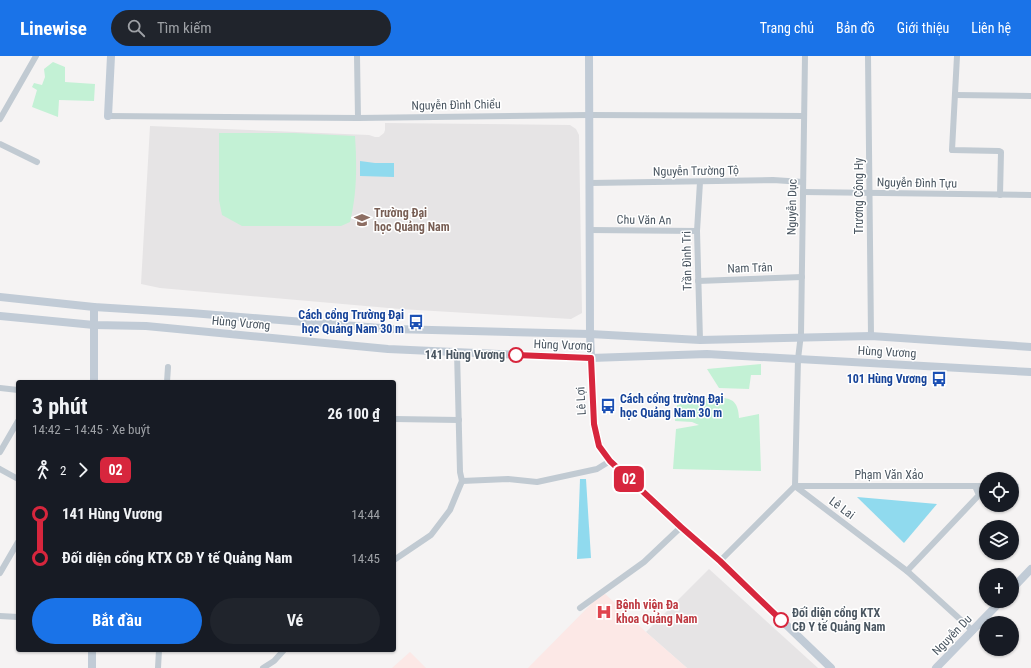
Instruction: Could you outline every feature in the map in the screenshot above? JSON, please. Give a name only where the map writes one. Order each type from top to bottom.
[{"type":"main road","points":[[108,116],[111,56]]},
{"type":"main road","name":"Lê Lợi","points":[[589,56],[590,334],[594,424],[599,446],[610,461],[720,561],[831,668]]},
{"type":"main road","name":"Hùng Vương","points":[[0,297],[94,307],[393,329],[590,334],[700,340],[871,336],[1031,348]]},
{"type":"main road","points":[[94,307],[94,380]]},
{"type":"main road","name":"Hùng Vương","points":[[0,316],[94,325],[146,326],[388,349],[591,358],[707,354],[1031,372]]},
{"type":"main road","points":[[1019,582],[1031,569]]},
{"type":"main road","name":"Nguyễn Du","points":[[936,668],[994,608]]},
{"type":"main road","points":[[92,652],[92,668]]},
{"type":"street","points":[[357,56],[358,118]]},
{"type":"street","name":"Nguyễn Dục","points":[[798,359],[801,338],[804,56]]},
{"type":"street","name":"Trương Công Hy","points":[[868,56],[871,336]]},
{"type":"street","points":[[957,56],[952,150],[1001,152],[1000,195]]},
{"type":"street","points":[[0,119],[34,57]]},
{"type":"street","points":[[955,95],[1031,96]]},
{"type":"street","name":"Nguyễn Đình Chiểu","points":[[108,116],[358,118],[589,115],[804,116]]},
{"type":"street","points":[[0,144],[37,162]]},
{"type":"street","name":"Nguyễn Trường Tộ","points":[[590,183],[773,180],[803,182]]},
{"type":"street","name":"Trần Đình Tri","points":[[700,182],[698,231],[700,340]]},
{"type":"street","name":"Nguyễn Đình Tựu","points":[[803,192],[1031,195]]},
{"type":"street","name":"Chu Văn An","points":[[590,230],[698,231]]},
{"type":"street","name":"Nam Trân","points":[[698,281],[802,277]]},
{"type":"street","points":[[396,559],[431,535],[450,510],[462,481],[460,472],[457,352]]},
{"type":"street","points":[[720,561],[795,486],[798,359]]},
{"type":"street","points":[[167,380],[168,367]]},
{"type":"street","points":[[0,388],[16,390]]},
{"type":"street","points":[[396,419],[459,420]]},
{"type":"street","points":[[0,452],[16,424]]},
{"type":"street","points":[[462,481],[508,479],[537,482],[597,469],[610,461]]},
{"type":"street","points":[[0,469],[16,478]]},
{"type":"street","name":"Phạm Văn Xảo","points":[[795,486],[976,486]]},
{"type":"street","name":"Lê Lai","points":[[795,486],[906,571],[973,631]]},
{"type":"street","points":[[906,571],[978,495],[976,486]]},
{"type":"street","points":[[580,608],[644,562],[681,527]]},
{"type":"street","points":[[0,572],[16,545]]},
{"type":"street","points":[[0,616],[16,617]]},
{"type":"street","points":[[158,668],[159,652]]},
{"type":"street","points":[[263,668],[274,661],[282,652]]},
{"type":"shaded area","name":"Trường Đại học Quảng Nam","points":[[385,123],[570,125],[576,129],[579,135],[582,313],[571,319],[400,309],[160,288],[141,284],[150,126],[369,135],[379,137],[384,133]]},
{"type":"shaded area","points":[[709,569],[818,668],[687,668],[646,632]]},
{"type":"shaded area","name":"Bệnh viện Đa khoa Quảng Nam","points":[[603,592],[646,632],[687,668],[528,668]]},
{"type":"shaded area","points":[[410,652],[426,668],[392,668]]},
{"type":"green space","points":[[53,62],[65,67],[65,82],[95,84],[94,101],[59,100],[58,117],[32,107],[37,90],[32,87],[34,83],[42,85],[45,77],[44,69]]},
{"type":"green space","points":[[219,133],[294,133],[355,136],[356,179],[350,222],[341,226],[242,226],[222,215],[219,200]]},
{"type":"green space","points":[[761,364],[761,375],[751,375],[749,389],[719,388],[707,369]]},
{"type":"green space","points":[[701,398],[722,398],[732,401],[738,410],[739,418],[759,414],[761,471],[673,469],[676,429],[699,425],[692,422],[675,421],[677,405]]},
{"type":"water","points":[[360,161],[394,163],[394,177],[360,176]]},
{"type":"water","points":[[580,479],[586,479],[591,558],[577,559]]},
{"type":"water","points":[[857,497],[937,504],[904,543]]},
{"type":"bus line","name":"02","points":[[516,355],[591,358],[594,424],[599,446],[610,461],[720,561],[781,620]]},
{"type":"place","name":"Trường Đại học Quảng Nam","points":[[362,220]]},
{"type":"place","name":"Cách cổng Trường Đại học Quảng Nam 30 m","points":[[416,322]]},
{"type":"place","name":"141 Hùng Vương","points":[[516,355]]},
{"type":"place","name":"101 Hùng Vương","points":[[939,379]]},
{"type":"place","name":"Cách cổng trường Đại học Quảng Nam 30 m","points":[[608,406]]},
{"type":"place","name":"Bệnh viện Đa khoa Quảng Nam","points":[[604,612]]},
{"type":"place","name":"Đối diện cổng KTX CĐ Y tế Quảng Nam","points":[[781,620]]}]
